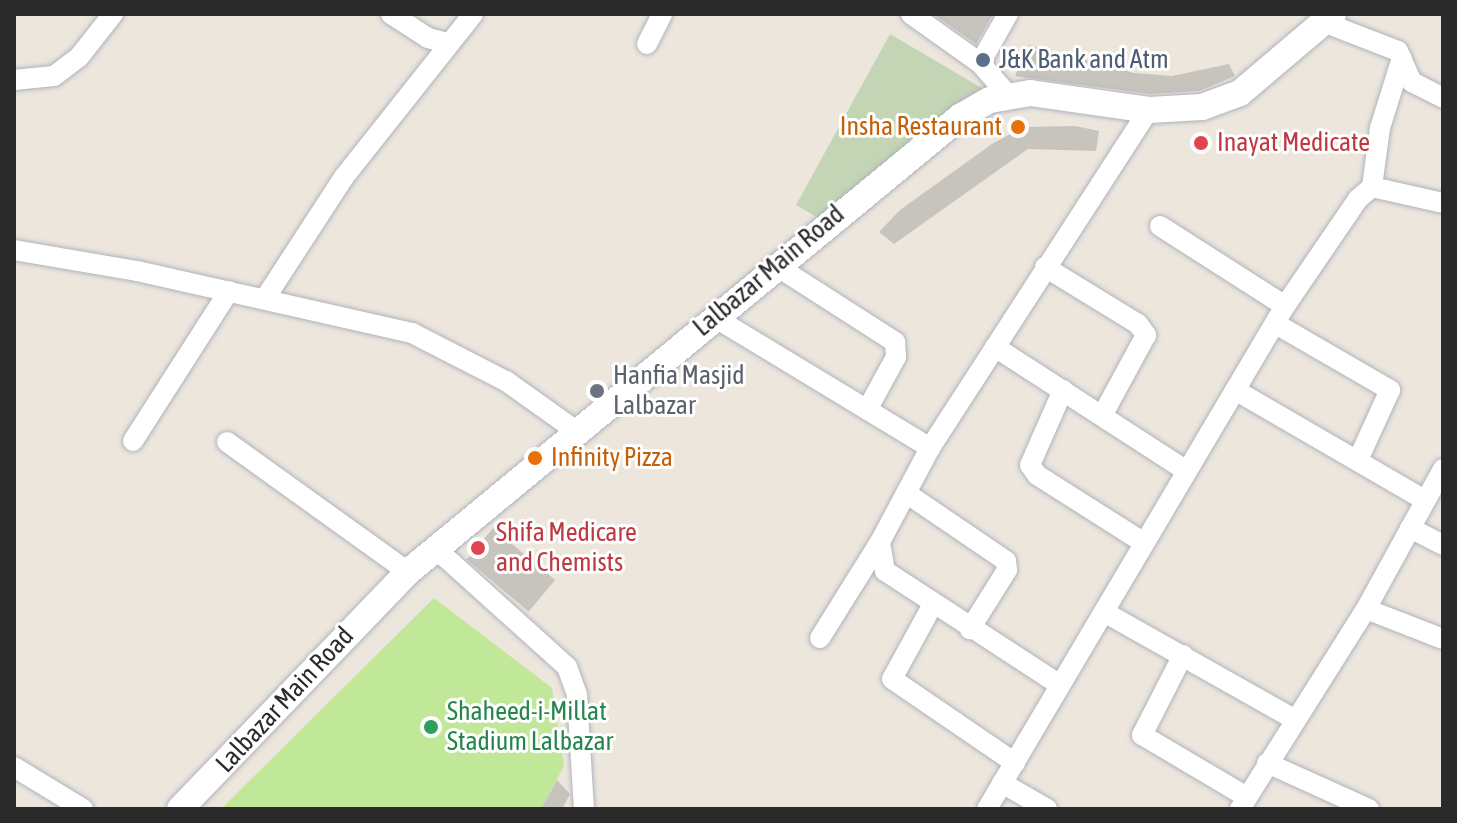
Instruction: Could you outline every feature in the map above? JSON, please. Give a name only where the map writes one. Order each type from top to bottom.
[{"type":"main road","name":"Lalbazar Main Road","points":[[180,809],[408,572],[435,548],[775,265],[960,117],[1008,95],[1030,93],[1149,110],[1202,107],[1240,93],[1328,18]]},
{"type":"street","points":[[14,80],[54,76],[79,57],[113,14]]},
{"type":"street","points":[[391,14],[428,38],[447,43]]},
{"type":"street","points":[[266,297],[344,177],[473,14]]},
{"type":"street","points":[[647,44],[662,14]]},
{"type":"street","points":[[911,14],[980,63],[1008,95]]},
{"type":"street","points":[[980,63],[1008,14]]},
{"type":"street","points":[[1328,18],[1389,46],[1402,58],[1412,82],[1443,98]]},
{"type":"street","points":[[987,809],[1185,470],[1280,315],[1372,187],[1380,128],[1402,58]]},
{"type":"street","points":[[820,638],[880,542],[930,448],[1149,110]]},
{"type":"street","points":[[1372,187],[1443,203]]},
{"type":"street","points":[[1160,226],[1280,315],[1390,390],[1358,460]]},
{"type":"street","points":[[14,250],[266,297],[412,333],[506,381],[576,431]]},
{"type":"street","points":[[775,265],[895,342],[896,357],[867,410]]},
{"type":"street","points":[[1045,267],[1138,324],[1146,335],[1102,416]]},
{"type":"street","points":[[133,441],[229,291]]},
{"type":"street","points":[[714,317],[930,448]]},
{"type":"street","points":[[995,347],[1185,470]]},
{"type":"street","points":[[1063,390],[1030,465],[1037,475],[1144,543]]},
{"type":"street","points":[[1235,390],[1425,500]]},
{"type":"street","points":[[227,442],[408,572]]},
{"type":"street","points":[[1183,655],[1142,735],[1148,743],[1243,803],[1366,609],[1443,469]]},
{"type":"street","points":[[906,493],[1006,561],[1007,570],[970,629]]},
{"type":"street","points":[[1410,528],[1443,545]]},
{"type":"street","points":[[880,542],[885,571],[932,606],[1060,685]]},
{"type":"street","points":[[435,548],[567,667],[577,695],[584,809]]},
{"type":"street","points":[[932,606],[892,679],[1015,763]]},
{"type":"street","points":[[1366,609],[1443,639]]},
{"type":"street","points":[[1104,612],[1294,719]]},
{"type":"street","points":[[1267,763],[1369,809]]},
{"type":"street","points":[[14,767],[83,809]]},
{"type":"street","points":[[1002,783],[1047,809]]},
{"type":"green space","points":[[890,34],[985,90],[820,219],[796,205]]},
{"type":"green space","name":"Shaheed-i-Millat Stadium Lalbazar","points":[[434,598],[552,688],[564,766],[541,809],[221,809]]},
{"type":"building","points":[[933,14],[993,14],[976,44]]},
{"type":"building","points":[[1029,45],[1134,73],[1172,76],[1229,64],[1235,76],[1199,91],[1150,94],[1015,76]]},
{"type":"building","points":[[1075,126],[1099,131],[1096,151],[1028,149],[894,244],[879,232],[900,210],[992,144],[1023,127]]},
{"type":"building","points":[[493,528],[555,580],[529,611],[467,559]]},
{"type":"building","points":[[557,780],[570,794],[562,809],[541,809]]},
{"type":"place","name":"J&K Bank and Atm","points":[[983,60]]},
{"type":"place","name":"Insha Restaurant","points":[[1018,127]]},
{"type":"place","name":"Inayat Medicate","points":[[1201,143]]},
{"type":"place","name":"Hanfia Masjid Lalbazar","points":[[597,391]]},
{"type":"place","name":"Infinity Pizza","points":[[535,458]]},
{"type":"place","name":"Shifa Medicare and Chemists","points":[[478,548]]},
{"type":"place","name":"Shaheed-i-Millat Stadium Lalbazar","points":[[431,727]]}]
